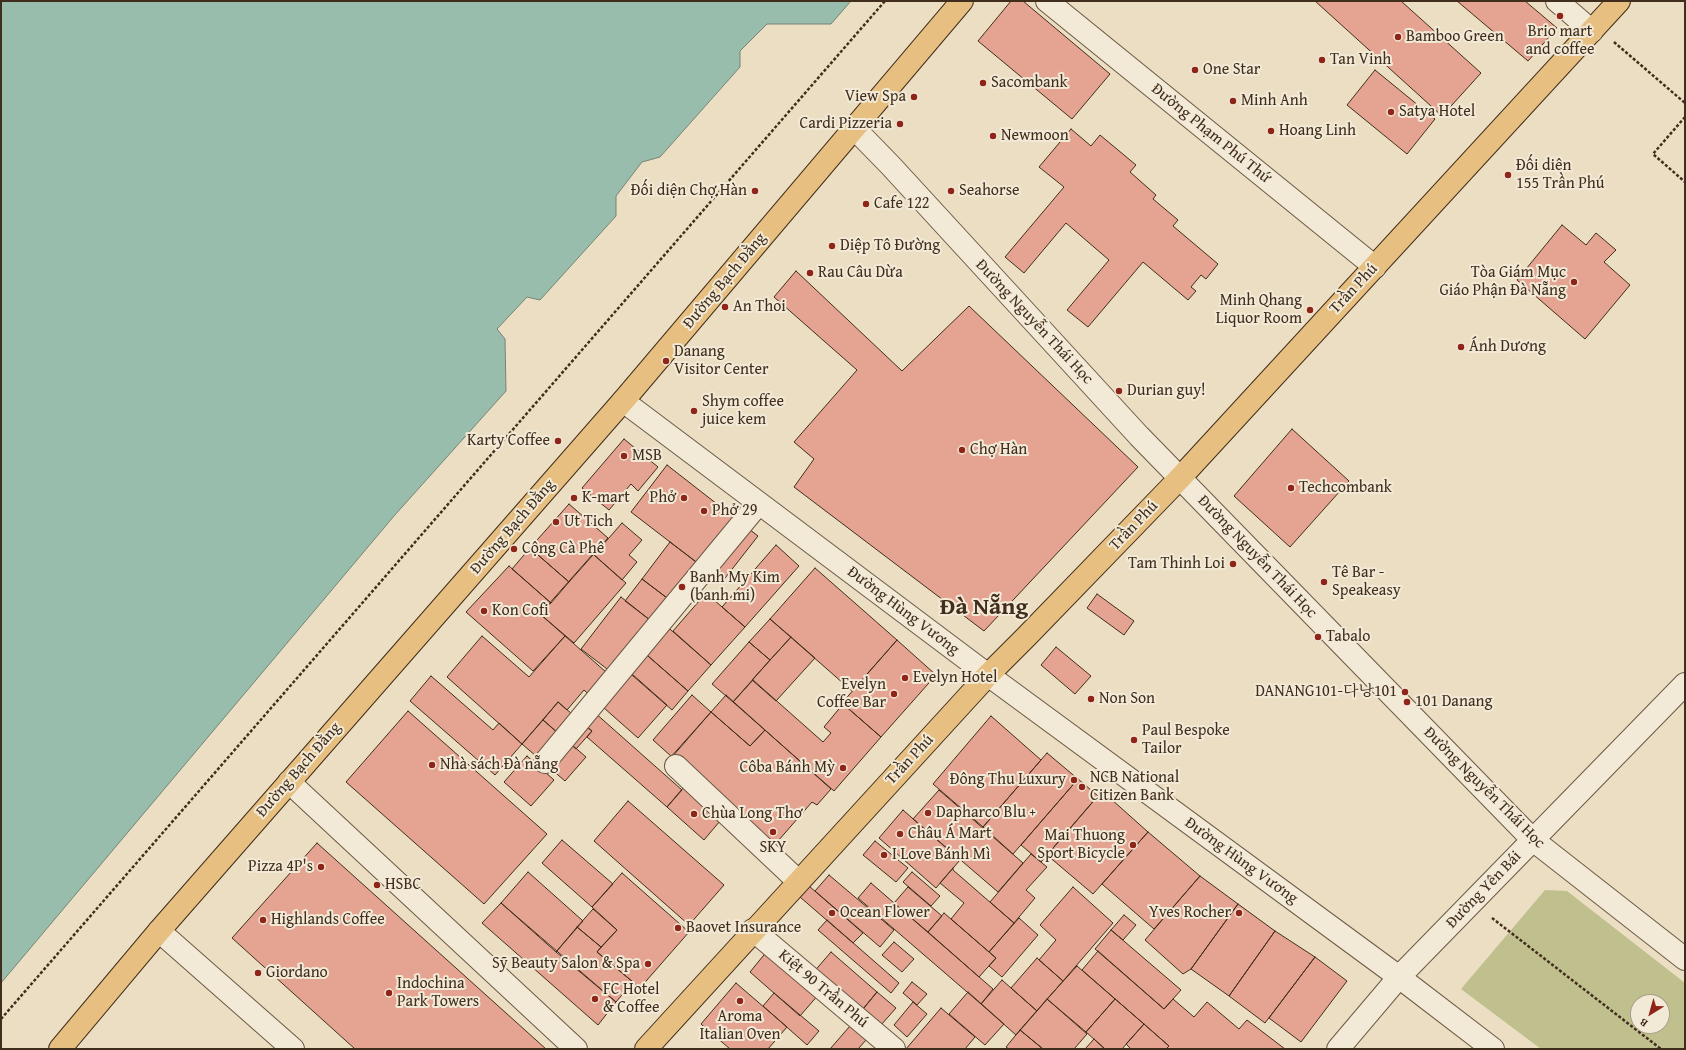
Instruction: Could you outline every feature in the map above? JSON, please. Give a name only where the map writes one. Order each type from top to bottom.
[{"type":"main road","name":"Đường Bạch Đằng","points":[[60,1049],[159,931],[623,401],[962,1]]},
{"type":"main road","name":"Trần Phú","points":[[646,1049],[753,930],[988,675],[1180,478],[1619,1]]},
{"type":"street","name":"Đường Phạm Phú Thứ","points":[[1047,1],[1375,267]]},
{"type":"street","points":[[1557,1],[1594,28]]},
{"type":"street","name":"Đường Nguyễn Thái Học","points":[[854,128],[891,166],[1139,436],[1533,840],[1685,959]]},
{"type":"street","name":"Đường Hùng Vương","points":[[623,401],[988,675],[1399,977],[1493,1049]]},
{"type":"street","points":[[545,762],[759,503]]},
{"type":"street","name":"Đường Yên Bái","points":[[1338,1049],[1399,977],[1685,684]]},
{"type":"street","points":[[676,766],[798,881]]},
{"type":"street","points":[[289,782],[576,1049]]},
{"type":"street","name":"Kiệt 90 Trần Phú","points":[[753,930],[894,1049]]},
{"type":"street","points":[[159,931],[293,1049]]},
{"type":"path","points":[[1,1019],[885,1]]},
{"type":"path","points":[[1594,28],[1685,103]]},
{"type":"path","points":[[1685,117],[1653,154],[1685,182]]},
{"type":"path","points":[[1472,902],[1661,1049]]},
{"type":"shaded area","points":[[1,1],[851,1],[831,24],[767,24],[740,51],[740,67],[660,157],[642,162],[616,196],[616,216],[540,300],[527,297],[497,329],[505,339],[506,391],[394,516],[1,983]]},
{"type":"shaded area","points":[[1545,890],[1567,891],[1685,983],[1685,1049],[1541,1049],[1461,989]]},
{"type":"building","points":[[1011,1],[1023,1],[1110,74],[1072,119],[978,41]]},
{"type":"building","name":"Bamboo Green","points":[[1315,1],[1401,1],[1481,73],[1442,116]]},
{"type":"building","points":[[1457,1],[1525,1],[1557,28],[1528,61]]},
{"type":"building","name":"Satya Hotel","points":[[1375,70],[1435,119],[1407,154],[1347,105]]},
{"type":"building","points":[[1071,129],[1091,146],[1100,135],[1136,165],[1130,172],[1156,195],[1153,199],[1178,220],[1173,226],[1218,264],[1206,279],[1201,275],[1191,287],[1196,291],[1188,300],[1143,262],[1088,327],[1067,310],[1109,260],[1066,223],[1024,273],[1005,257],[1064,187],[1039,167]]},
{"type":"building","name":"Tòa Giám Mục Giáo Phận Đà Nẵng","points":[[1562,225],[1586,245],[1596,233],[1616,250],[1604,262],[1630,285],[1585,339],[1517,280]]},
{"type":"building","name":"Chợ Hàn","points":[[796,271],[902,371],[969,306],[1138,467],[984,631],[794,487],[814,459],[794,442],[857,370],[774,297]]},
{"type":"building","name":"Techcombank","points":[[1292,429],[1349,481],[1290,547],[1234,496]]},
{"type":"building","points":[[624,439],[658,467],[638,491],[631,484],[609,510],[582,488]]},
{"type":"building","points":[[667,465],[758,536],[722,582],[631,512]]},
{"type":"building","points":[[569,504],[608,538],[569,582],[530,548]]},
{"type":"building","points":[[622,523],[642,540],[629,555],[637,562],[622,580],[594,555]]},
{"type":"building","points":[[670,542],[703,567],[675,604],[642,579]]},
{"type":"building","points":[[776,545],[799,566],[745,627],[722,607]]},
{"type":"building","points":[[530,548],[569,582],[551,603],[512,569]]},
{"type":"building","points":[[593,554],[626,583],[574,643],[540,614]]},
{"type":"building","points":[[509,566],[551,603],[540,614],[565,636],[533,671],[466,612]]},
{"type":"building","points":[[815,568],[897,640],[852,691],[770,619]]},
{"type":"building","points":[[642,579],[675,604],[658,626],[625,601]]},
{"type":"building","points":[[706,593],[745,627],[711,665],[673,631]]},
{"type":"building","points":[[1097,594],[1134,621],[1124,635],[1087,608]]},
{"type":"building","points":[[621,597],[651,621],[611,672],[581,649]]},
{"type":"building","points":[[770,619],[791,637],[770,660],[749,642]]},
{"type":"building","points":[[663,623],[711,665],[688,691],[640,649]]},
{"type":"building","points":[[482,636],[529,677],[565,636],[614,679],[595,700],[584,690],[567,710],[558,702],[522,744],[447,677]]},
{"type":"building","points":[[791,637],[815,658],[776,701],[752,680]]},
{"type":"building","points":[[897,640],[936,675],[881,737],[842,703]]},
{"type":"building","points":[[749,642],[770,660],[733,702],[712,684]]},
{"type":"building","points":[[1056,647],[1091,676],[1075,694],[1041,665]]},
{"type":"building","points":[[640,649],[688,691],[672,710],[624,668]]},
{"type":"building","points":[[624,667],[667,705],[638,738],[595,700]]},
{"type":"building","points":[[431,676],[493,730],[499,723],[522,744],[495,775],[410,701]]},
{"type":"building","points":[[753,680],[823,742],[831,733],[824,727],[843,704],[881,737],[834,791],[733,702]]},
{"type":"building","points":[[692,695],[711,712],[672,757],[653,740]]},
{"type":"building","points":[[726,695],[765,730],[750,746],[711,712]]},
{"type":"building","points":[[558,702],[592,731],[576,749],[543,720]]},
{"type":"building","points":[[585,704],[682,790],[667,807],[587,737],[592,731],[574,717]]},
{"type":"building","points":[[408,711],[547,834],[484,904],[346,782]]},
{"type":"building","points":[[711,712],[750,746],[765,730],[831,789],[817,805],[812,802],[771,849],[669,759]]},
{"type":"building","points":[[991,716],[1041,760],[983,827],[933,784]]},
{"type":"building","points":[[543,720],[586,757],[565,781],[522,744]]},
{"type":"building","points":[[1047,753],[1078,779],[1013,854],[983,827]]},
{"type":"building","points":[[527,756],[554,780],[531,806],[504,782]]},
{"type":"building","points":[[1078,779],[1098,796],[1041,862],[1021,845]]},
{"type":"building","name":"Chùa Long Thơ","points":[[683,788],[720,821],[704,840],[667,807]]},
{"type":"building","points":[[939,790],[1023,863],[998,892],[913,819]]},
{"type":"building","points":[[1102,791],[1148,832],[1093,894],[1047,855]]},
{"type":"building","points":[[628,801],[724,885],[689,925],[594,841]]},
{"type":"building","points":[[903,810],[960,860],[936,888],[879,838]]},
{"type":"building","points":[[1148,832],[1200,876],[1154,929],[1102,884]]},
{"type":"building","points":[[562,840],[613,884],[592,907],[542,863]]},
{"type":"building","points":[[875,841],[908,868],[896,882],[863,855]]},
{"type":"building","name":"Indochina Park Towers","points":[[317,843],[546,1049],[355,1049],[232,938]]},
{"type":"building","points":[[1031,854],[1047,867],[1026,890],[1035,898],[1014,923],[990,902]]},
{"type":"building","points":[[953,868],[953,870],[1014,923],[989,952],[951,919],[964,903],[940,883]]},
{"type":"building","points":[[528,872],[583,921],[556,952],[501,903]]},
{"type":"building","points":[[912,872],[940,896],[931,906],[903,882]]},
{"type":"building","points":[[622,873],[689,932],[640,988],[597,952],[617,930],[592,907]]},
{"type":"building","points":[[829,875],[894,930],[880,947],[815,891]]},
{"type":"building","points":[[1200,876],[1238,904],[1191,969],[1183,974],[1145,940]]},
{"type":"building","points":[[871,883],[993,989],[981,1004],[858,898]]},
{"type":"building","points":[[809,886],[863,933],[853,943],[800,897]]},
{"type":"building","points":[[908,887],[942,916],[928,932],[894,903]]},
{"type":"building","points":[[1073,887],[1113,923],[1063,981],[1039,960],[1056,940],[1040,925]]},
{"type":"building","points":[[501,903],[616,1002],[598,1025],[482,923]]},
{"type":"building","points":[[1238,904],[1275,931],[1229,996],[1191,969]]},
{"type":"building","points":[[593,909],[617,930],[601,947],[577,927]]},
{"type":"building","points":[[944,913],[996,958],[979,977],[928,932]]},
{"type":"building","points":[[1124,915],[1136,925],[1123,940],[1111,930]]},
{"type":"building","points":[[1019,918],[1038,935],[1002,977],[989,966],[996,958],[989,952]]},
{"type":"building","points":[[827,920],[899,983],[891,993],[818,930]]},
{"type":"building","points":[[577,927],[601,947],[597,952],[633,982],[616,1002],[556,952]]},
{"type":"building","points":[[1111,930],[1181,990],[1164,1009],[1095,949]]},
{"type":"building","points":[[1275,931],[1315,957],[1265,1023],[1229,996]]},
{"type":"building","points":[[894,942],[914,959],[902,972],[882,955]]},
{"type":"building","points":[[768,950],[819,994],[800,1016],[750,972]]},
{"type":"building","points":[[1098,951],[1164,1009],[1173,999],[1194,1017],[1207,1002],[1239,1029],[1247,1020],[1285,1049],[1166,1049],[1169,1046],[1082,970]]},
{"type":"building","points":[[831,952],[877,992],[863,1009],[812,974]]},
{"type":"building","points":[[1315,957],[1347,981],[1301,1042],[1269,1018]]},
{"type":"building","points":[[1037,958],[1063,981],[1037,1011],[1011,988]]},
{"type":"building","points":[[1077,966],[1115,999],[1086,1032],[1047,999]]},
{"type":"building","points":[[1002,980],[1037,1011],[1016,1035],[981,1004]]},
{"type":"building","points":[[912,982],[927,994],[917,1005],[903,993]]},
{"type":"building","points":[[736,983],[787,1027],[768,1049],[730,1049],[701,1024]]},
{"type":"building","points":[[877,992],[896,1008],[881,1025],[863,1009]]},
{"type":"building","points":[[968,992],[1004,1024],[985,1045],[949,1014]]},
{"type":"building","points":[[774,993],[819,1031],[807,1045],[763,1006]]},
{"type":"building","points":[[1047,999],[1087,1034],[1074,1049],[1043,1049],[1020,1030]]},
{"type":"building","points":[[1115,999],[1144,1024],[1122,1049],[1105,1049],[1086,1032]]},
{"type":"building","points":[[913,1002],[927,1014],[907,1037],[894,1025]]},
{"type":"building","points":[[941,1008],[975,1037],[965,1049],[906,1049]]},
{"type":"building","points":[[1144,1024],[1169,1046],[1166,1049],[1131,1049],[1126,1044]]},
{"type":"building","points":[[850,1026],[866,1040],[858,1049],[830,1049]]},
{"type":"building","points":[[1020,1030],[1043,1049],[1009,1049],[1006,1047]]},
{"type":"building","points":[[1094,1039],[1105,1049],[1085,1049]]},
{"type":"place","name":"Brio mart and coffee","points":[[1560,16]]},
{"type":"place","name":"Bamboo Green","points":[[1398,37]]},
{"type":"place","name":"Tan Vinh","points":[[1322,60]]},
{"type":"place","name":"One Star","points":[[1195,70]]},
{"type":"place","name":"Sacombank","points":[[983,83]]},
{"type":"place","name":"View Spa","points":[[914,97]]},
{"type":"place","name":"Minh Anh","points":[[1233,101]]},
{"type":"place","name":"Satya Hotel","points":[[1391,112]]},
{"type":"place","name":"Cardi Pizzeria","points":[[900,124]]},
{"type":"place","name":"Hoang Linh","points":[[1271,131]]},
{"type":"place","name":"Newmoon","points":[[993,136]]},
{"type":"place","name":"Đối diện 155 Trần Phú","points":[[1508,175]]},
{"type":"place","name":"Đối diện Chợ Hàn","points":[[755,191]]},
{"type":"place","name":"Seahorse","points":[[951,191]]},
{"type":"place","name":"Cafe 122","points":[[866,204]]},
{"type":"place","name":"Diệp Tô Đường","points":[[832,246]]},
{"type":"place","name":"Rau Câu Dừa","points":[[810,273]]},
{"type":"place","name":"Tòa Giám Mục Giáo Phận Đà Nẵng","points":[[1574,282]]},
{"type":"place","name":"An Thoi","points":[[725,307]]},
{"type":"place","name":"Minh Qhang Liquor Room","points":[[1310,310]]},
{"type":"place","name":"Ánh Dương","points":[[1461,347]]},
{"type":"place","name":"Danang Visitor Center","points":[[666,361]]},
{"type":"place","name":"Durian guy!","points":[[1119,391]]},
{"type":"place","name":"Shym coffee juice kem","points":[[694,411]]},
{"type":"place","name":"Karty Coffee","points":[[558,441]]},
{"type":"place","name":"Chợ Hàn","points":[[962,450]]},
{"type":"place","name":"MSB","points":[[624,456]]},
{"type":"place","name":"Techcombank","points":[[1291,488]]},
{"type":"place","name":"K-mart","points":[[574,498]]},
{"type":"place","name":"Phở","points":[[684,498]]},
{"type":"place","name":"Phở 29","points":[[704,511]]},
{"type":"place","name":"Ut Tich","points":[[556,522]]},
{"type":"place","name":"Cộng Cà Phê","points":[[514,549]]},
{"type":"place","name":"Tam Thinh Loi","points":[[1233,564]]},
{"type":"place","name":"Tê Bar - Speakeasy","points":[[1324,582]]},
{"type":"place","name":"Banh My Kim (banh mi)","points":[[682,587]]},
{"type":"place","name":"Kon Cofi","points":[[484,611]]},
{"type":"place","name":"Tabalo","points":[[1318,637]]},
{"type":"place","name":"Evelyn Hotel","points":[[905,678]]},
{"type":"place","name":"DANANG101-다낭101","points":[[1405,692]]},
{"type":"place","name":"Evelyn Coffee Bar","points":[[894,694]]},
{"type":"place","name":"Non Son","points":[[1091,699]]},
{"type":"place","name":"101 Danang","points":[[1407,702]]},
{"type":"place","name":"Paul Bespoke Tailor","points":[[1134,740]]},
{"type":"place","name":"Nhà sách Đà nẵng","points":[[432,765]]},
{"type":"place","name":"Côba Bánh Mỳ","points":[[843,768]]},
{"type":"place","name":"Đông Thu Luxury","points":[[1074,780]]},
{"type":"place","name":"NCB National Citizen Bank","points":[[1082,787]]},
{"type":"place","name":"Dapharco Blu +","points":[[928,813]]},
{"type":"place","name":"Chùa Long Thơ","points":[[694,814]]},
{"type":"place","name":"SKY","points":[[773,832]]},
{"type":"place","name":"Châu Á Mart","points":[[900,834]]},
{"type":"place","name":"Mai Thuong Sport Bicycle","points":[[1133,845]]},
{"type":"place","name":"I Love Bánh Mì","points":[[884,855]]},
{"type":"place","name":"Pizza 4P's","points":[[321,867]]},
{"type":"place","name":"HSBC","points":[[377,885]]},
{"type":"place","name":"Ocean Flower","points":[[832,913]]},
{"type":"place","name":"Yves Rocher","points":[[1239,913]]},
{"type":"place","name":"Highlands Coffee","points":[[263,920]]},
{"type":"place","name":"Baovet Insurance","points":[[678,928]]},
{"type":"place","name":"Sỹ Beauty Salon & Spa","points":[[648,964]]},
{"type":"place","name":"Giordano","points":[[258,973]]},
{"type":"place","name":"Indochina Park Towers","points":[[389,993]]},
{"type":"place","name":"FC Hotel & Coffee","points":[[595,999]]},
{"type":"place","name":"Aroma Italian Oven","points":[[740,1001]]},
{"type":"district","name":"Đà Nẵng","points":[[984,608]]}]
